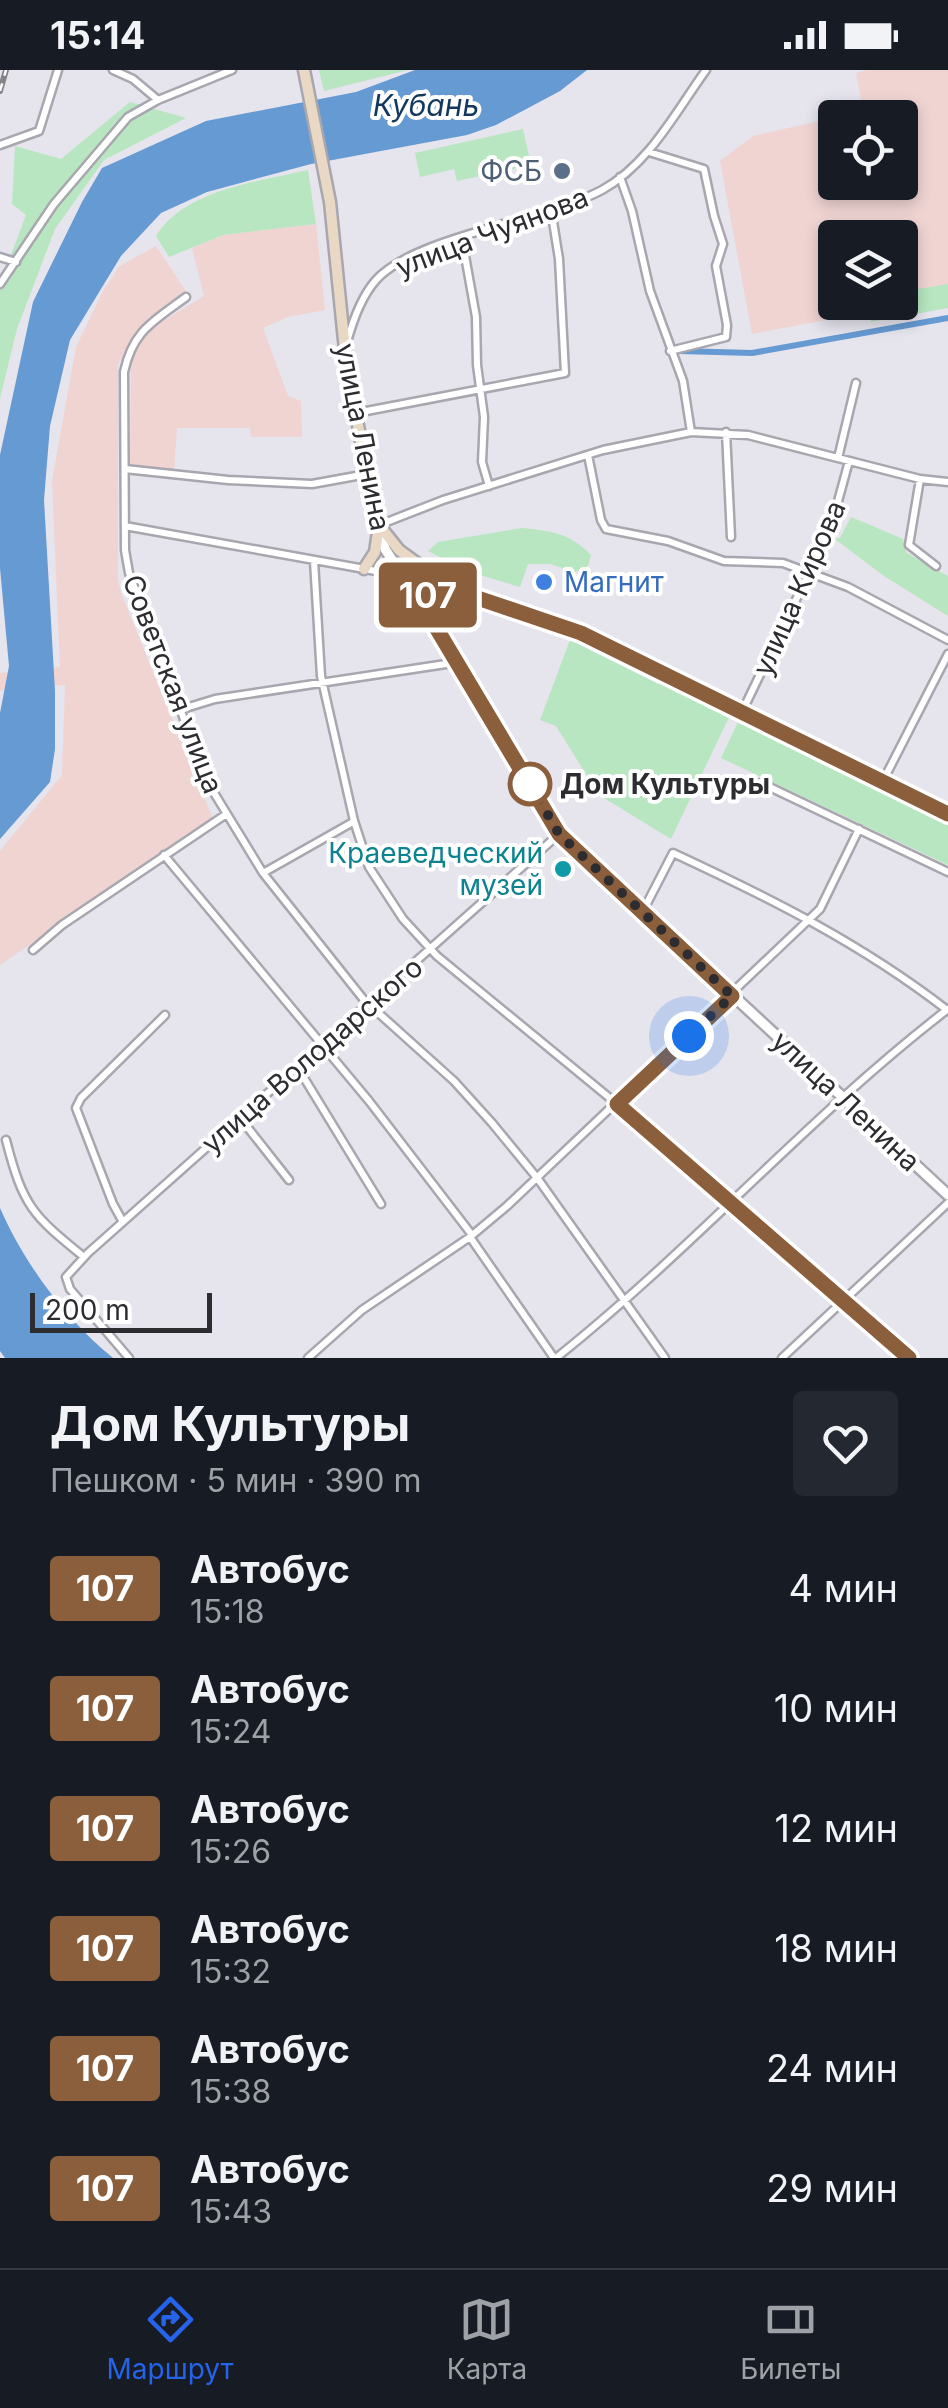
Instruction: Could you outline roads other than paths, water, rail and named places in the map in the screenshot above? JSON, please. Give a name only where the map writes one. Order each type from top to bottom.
[{"type":"main road","name":"улица Ленина","points":[[305,76],[326,181],[355,413],[380,525]]},
{"type":"main road","points":[[364,569],[375,552],[380,525]]},
{"type":"main road","points":[[380,525],[399,550],[454,590],[581,633],[948,814]]},
{"type":"street","points":[[0,145],[40,131],[58,70]]},
{"type":"street","points":[[113,70],[133,78],[158,100]]},
{"type":"street","points":[[0,284],[54,204],[128,118],[158,100],[232,70]]},
{"type":"street","name":"улица Чуянова","points":[[345,349],[359,306],[388,269],[403,259],[603,189],[648,152],[706,70]]},
{"type":"street","points":[[648,152],[704,169],[724,244],[716,266],[728,333],[722,340],[670,351]]},
{"type":"street","points":[[620,177],[670,351],[683,381],[691,432]]},
{"type":"street","points":[[355,413],[566,373],[559,259],[550,209]]},
{"type":"street","points":[[462,239],[476,316],[484,417],[482,462],[489,486]]},
{"type":"street","points":[[0,257],[16,262]]},
{"type":"street","name":"Советская улица","points":[[186,297],[138,334],[128,352],[124,372],[125,526],[129,572],[208,783],[264,874],[369,1006],[454,1081],[538,1178],[664,1358]]},
{"type":"street","name":"улица Чуянова","points":[[342,320],[359,306]]},
{"type":"street","name":"улица Кирова","points":[[838,458],[856,383]]},
{"type":"street","points":[[380,525],[588,455],[691,432],[726,432],[920,479],[948,482]]},
{"type":"street","points":[[726,432],[731,537]]},
{"type":"street","points":[[588,455],[600,520],[606,529],[668,541],[724,561],[770,561],[810,573],[886,604],[948,640]]},
{"type":"street","name":"улица Кирова","points":[[742,713],[810,573],[840,501],[850,461]]},
{"type":"street","points":[[124,468],[284,483],[328,482],[367,474]]},
{"type":"street","points":[[920,479],[910,548],[936,566]]},
{"type":"street","name":"улица Ленина","points":[[380,525],[386,548],[459,662],[559,834],[948,1195]]},
{"type":"street","points":[[125,526],[314,562],[436,578]]},
{"type":"street","points":[[314,562],[322,683],[354,821],[369,867],[403,919],[430,951],[617,1104],[909,1358]]},
{"type":"street","points":[[422,604],[430,594],[454,590]]},
{"type":"street","points":[[882,782],[948,654]]},
{"type":"street","points":[[179,710],[216,699],[459,662]]},
{"type":"street","points":[[761,783],[948,872]]},
{"type":"street","points":[[32,950],[62,924],[225,815]]},
{"type":"street","points":[[264,874],[354,821]]},
{"type":"street","points":[[308,1358],[362,1310],[471,1236],[732,996],[820,909],[859,829]]},
{"type":"street","name":"улица Володарского","points":[[130,1358],[70,1289],[66,1277],[559,834]]},
{"type":"street","points":[[164,855],[388,1124],[555,1358],[624,1300],[841,1099],[947,1010],[880,960],[810,919],[673,853],[642,912]]},
{"type":"street","points":[[123,1222],[76,1108],[81,1098],[165,1014]]},
{"type":"street","points":[[298,1068],[381,1204]]},
{"type":"street","points":[[240,1119],[289,1180]]},
{"type":"street","points":[[6,1140],[28,1206],[40,1221],[84,1257]]},
{"type":"street","points":[[782,1358],[948,1203]]},
{"type":"water","name":"Кубань","points":[[415,70],[587,70],[560,91],[496,125],[467,135],[311,164],[207,192],[161,213],[121,256],[70,340],[50,426],[44,500],[55,749],[50,782],[0,839],[0,713],[9,666],[0,568],[0,455],[33,302],[82,202],[102,168],[206,121],[356,92]]},
{"type":"water","points":[[0,1208],[48,1289],[113,1358],[5,1358],[0,1351]]},
{"type":"waterway","points":[[680,351],[752,353],[948,318]]},
{"type":"railway","points":[[0,91],[6,70]]},
{"type":"place","name":"ФСБ","points":[[562,171]]},
{"type":"place","name":"Магнит","points":[[544,582]]},
{"type":"place","name":"Дом Культуры","points":[[530,784]]},
{"type":"place","name":"Краеведческий музей","points":[[563,869]]}]
